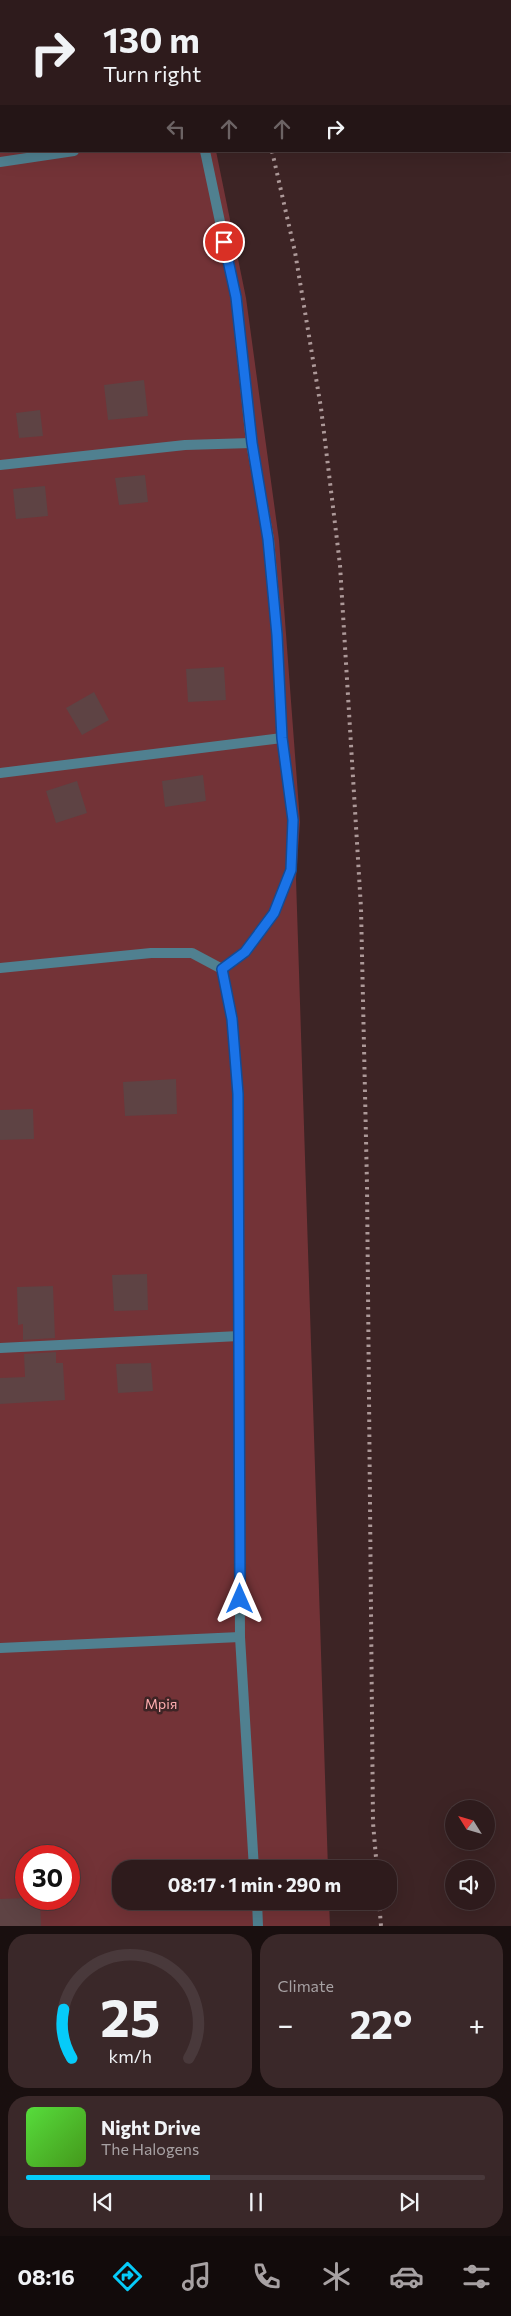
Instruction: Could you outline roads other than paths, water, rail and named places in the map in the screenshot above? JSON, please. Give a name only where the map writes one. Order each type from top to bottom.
[{"type":"street","points":[[0,162],[67,152]]},
{"type":"street","points":[[205,152],[236,297],[252,443],[268,539],[277,635],[282,738],[293,820],[291,870],[274,913],[245,952],[222,969]]},
{"type":"street","points":[[0,466],[185,445],[252,443]]},
{"type":"street","points":[[0,773],[282,738]]},
{"type":"street","points":[[0,968],[96,957],[192,953],[222,969]]},
{"type":"street","points":[[222,969],[232,1019],[238,1094],[240,1637],[253,1860]]},
{"type":"street","points":[[0,1348],[239,1336]]},
{"type":"street","points":[[0,1648],[240,1637]]},
{"type":"street","points":[[257,1910],[258,1926]]},
{"type":"railway","points":[[272,152],[295,252],[321,408],[340,565],[361,908],[367,1185],[373,1823],[376,1860]]},
{"type":"railway","points":[[380,1910],[381,1926]]},
{"type":"park label","name":"Мрія","points":[[161,1704]]}]
